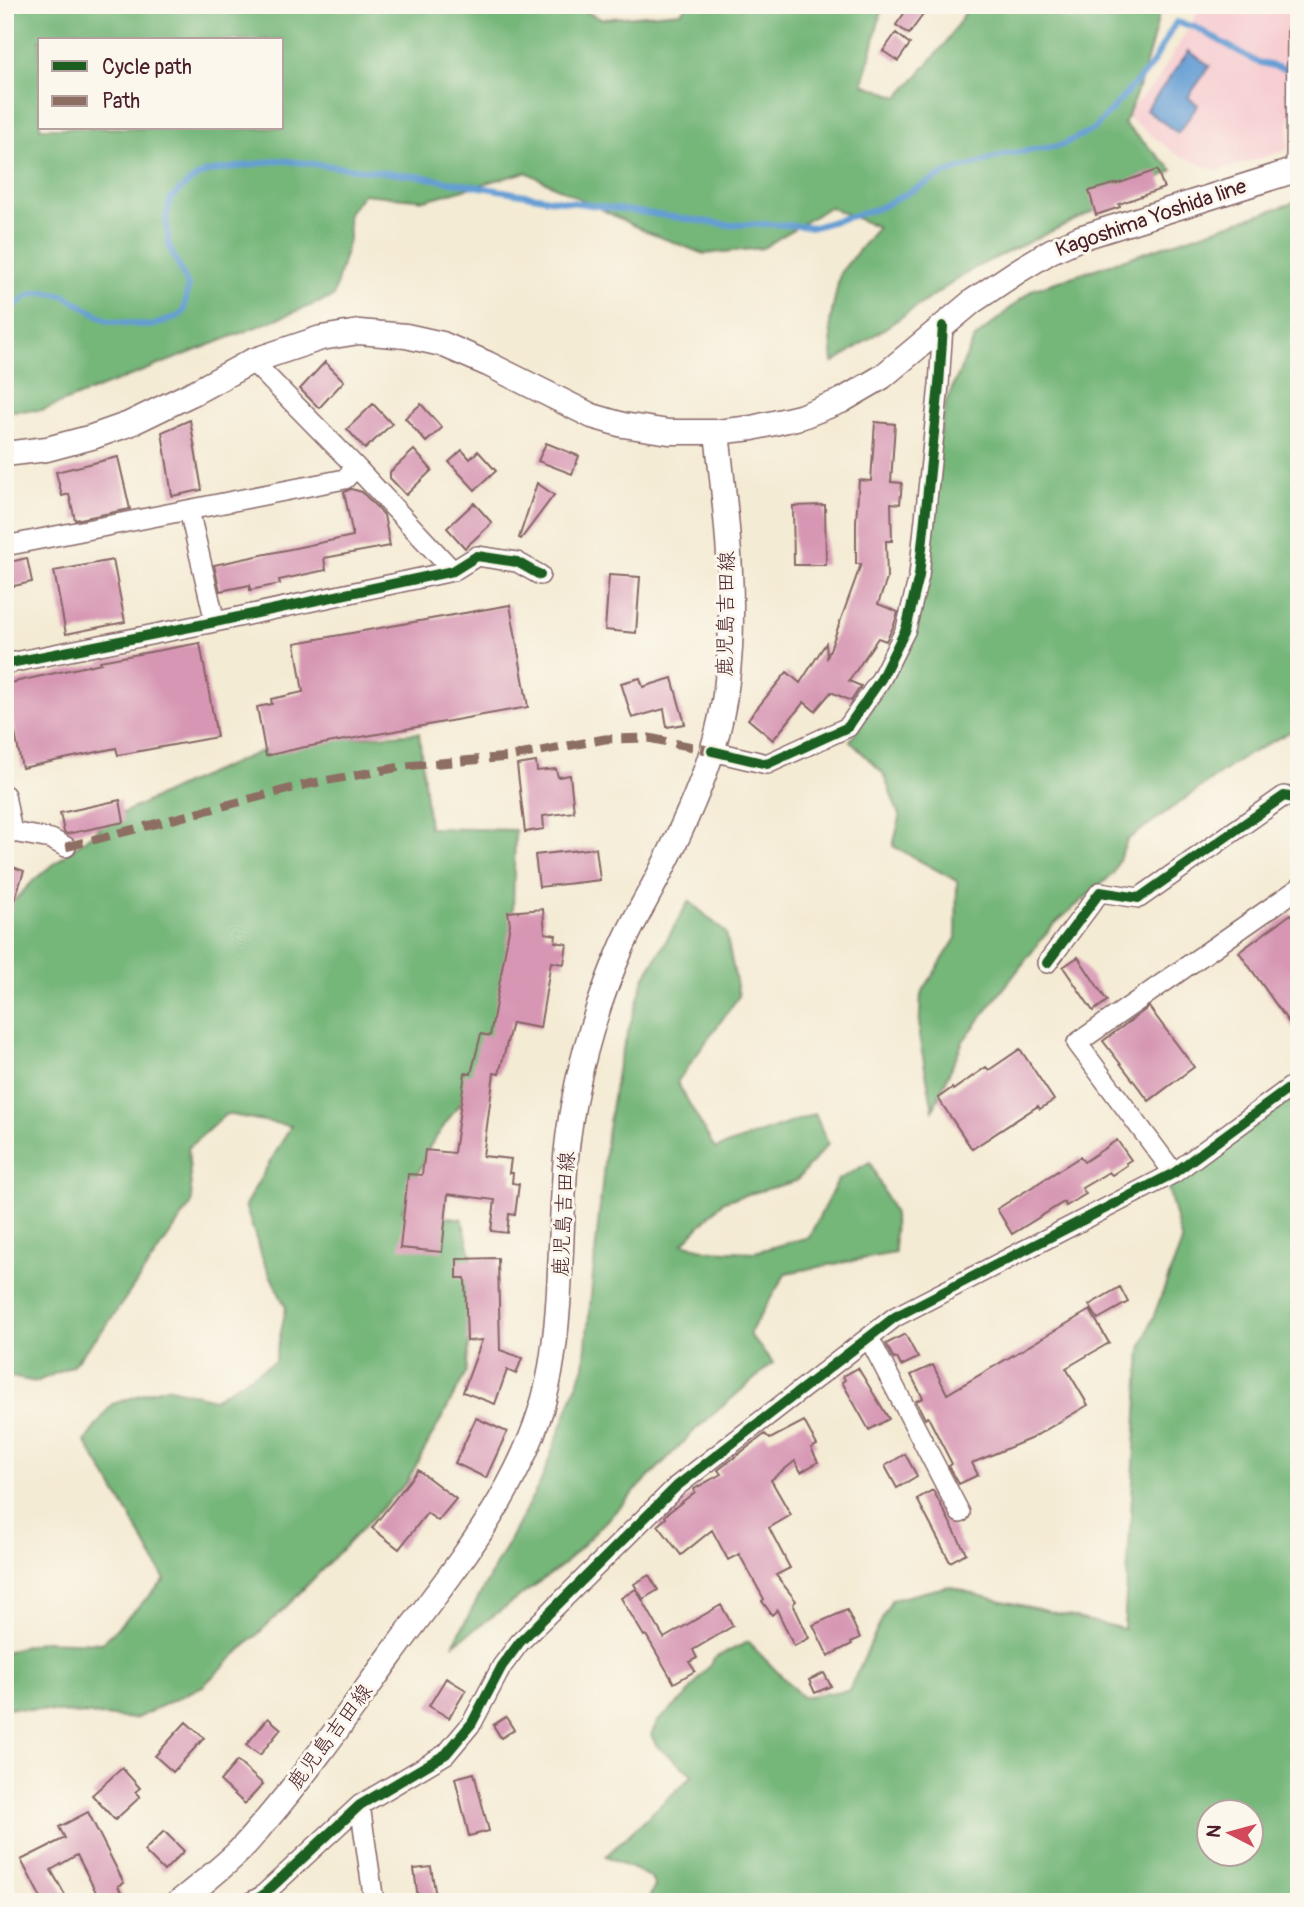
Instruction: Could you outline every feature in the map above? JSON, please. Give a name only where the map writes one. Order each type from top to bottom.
[{"type":"main road","name":"Kagoshima Yoshida line","points":[[5,454],[47,449],[92,437],[129,424],[252,361],[321,338],[359,332],[406,336],[442,344],[592,416],[623,425],[669,432],[717,432],[752,428],[800,417],[841,401],[882,377],[973,301],[1006,278],[1061,247],[1080,238],[1297,169]]},
{"type":"main road","name":"鹿児島吉田線","points":[[179,1902],[238,1852],[287,1796],[492,1516],[520,1464],[540,1414],[550,1374],[559,1306],[567,1149],[573,1100],[586,1048],[622,947],[687,814],[712,751],[723,710],[730,640],[729,575],[717,432]]},
{"type":"street","points":[[1297,30],[1297,169]]},
{"type":"street","points":[[712,751],[766,764],[848,727],[881,679],[906,629],[919,576],[943,326]]},
{"type":"street","points":[[252,361],[453,571]]},
{"type":"street","points":[[5,546],[345,479],[356,467]]},
{"type":"street","points":[[189,510],[215,622]]},
{"type":"street","points":[[5,664],[453,571],[477,556],[517,562],[541,575]]},
{"type":"street","points":[[5,795],[9,832],[51,839],[66,847]]},
{"type":"street","points":[[1047,964],[1100,892],[1139,898],[1284,796],[1299,799]]},
{"type":"street","points":[[1174,1173],[1077,1043],[1299,888]]},
{"type":"street","points":[[251,1902],[262,1896],[360,1805],[446,1755],[472,1723],[502,1666],[520,1642],[677,1486],[895,1317],[1174,1173],[1299,1081]]},
{"type":"street","points":[[869,1338],[960,1513]]},
{"type":"street","points":[[360,1805],[374,1902]]},
{"type":"shaded area","points":[[1202,5],[1299,5],[1287,150],[1218,171],[1176,154],[1125,115],[1157,81]]},
{"type":"green space","points":[[5,5],[571,5],[601,19],[681,12],[688,5],[883,5],[863,84],[899,97],[945,44],[970,5],[1153,5],[1160,10],[1145,68],[1124,124],[1173,170],[1136,191],[976,267],[833,363],[830,322],[840,273],[878,227],[829,207],[763,248],[704,254],[647,232],[526,172],[425,200],[363,194],[348,214],[349,239],[333,297],[43,410],[5,411]]},
{"type":"green space","points":[[1299,201],[1299,727],[1242,758],[1127,840],[1113,874],[1052,926],[963,1041],[933,1110],[919,1036],[921,994],[956,938],[957,881],[893,846],[900,818],[883,773],[850,741],[896,670],[946,402],[974,339],[1032,290]]},
{"type":"green space","points":[[419,733],[429,828],[515,830],[511,991],[483,1070],[430,1146],[402,1210],[462,1219],[476,1275],[466,1373],[407,1482],[285,1608],[203,1686],[135,1719],[5,1707],[5,1652],[43,1641],[102,1643],[165,1580],[85,1441],[112,1404],[166,1387],[214,1399],[275,1361],[286,1308],[263,1260],[245,1205],[291,1126],[226,1114],[188,1148],[192,1203],[106,1326],[72,1366],[36,1382],[5,1376],[5,906],[9,906],[34,880],[112,818],[280,743]]},
{"type":"green space","points":[[689,901],[726,933],[739,996],[677,1082],[715,1149],[815,1114],[828,1144],[796,1181],[724,1201],[683,1243],[706,1250],[755,1252],[809,1237],[838,1180],[870,1162],[894,1214],[895,1253],[786,1273],[749,1334],[773,1363],[696,1429],[563,1565],[453,1645],[541,1481],[584,1366],[607,1135],[618,1065],[644,979]]},
{"type":"green space","points":[[1299,1092],[1299,1902],[647,1902],[655,1886],[650,1877],[606,1856],[693,1775],[657,1746],[651,1735],[657,1722],[684,1698],[716,1657],[748,1642],[802,1697],[849,1690],[891,1600],[949,1586],[1124,1629],[1141,1349],[1182,1242],[1168,1188]]},
{"type":"water","points":[[1189,51],[1210,66],[1188,97],[1198,105],[1178,133],[1146,110]]},
{"type":"building","points":[[910,5],[930,5],[909,34],[896,25]]},
{"type":"building","points":[[896,33],[910,44],[898,61],[883,51]]},
{"type":"building","points":[[1157,170],[1164,188],[1096,215],[1089,191]]},
{"type":"building","points":[[325,362],[344,381],[319,408],[300,389]]},
{"type":"building","points":[[373,404],[392,424],[365,449],[347,429]]},
{"type":"building","points":[[421,404],[442,428],[426,442],[405,418]]},
{"type":"building","points":[[190,420],[202,490],[172,496],[162,432]]},
{"type":"building","points":[[875,422],[895,424],[891,482],[902,483],[900,504],[891,503],[892,541],[886,541],[887,579],[878,604],[898,612],[894,625],[886,641],[878,638],[849,681],[861,686],[851,701],[831,692],[815,711],[804,702],[773,740],[748,719],[787,672],[800,683],[826,643],[827,657],[828,655],[861,564],[856,564],[859,480],[871,481]]},
{"type":"building","points":[[546,443],[579,456],[572,474],[538,461]]},
{"type":"building","points":[[414,450],[432,470],[406,495],[390,478],[390,472]]},
{"type":"building","points":[[462,450],[470,459],[478,451],[496,471],[475,490],[449,462]]},
{"type":"building","points":[[118,457],[130,509],[75,520],[69,494],[62,496],[56,472]]},
{"type":"building","points":[[537,483],[554,495],[521,539],[519,538]]},
{"type":"building","points":[[351,489],[362,492],[384,515],[390,546],[324,558],[326,570],[279,580],[280,584],[250,590],[250,585],[220,591],[214,565],[353,536],[344,492]]},
{"type":"building","points":[[474,503],[492,523],[465,548],[447,528]]},
{"type":"building","points":[[825,505],[826,565],[794,565],[793,506]]},
{"type":"building","points":[[27,558],[32,582],[5,588],[5,563]]},
{"type":"building","points":[[113,560],[125,622],[66,634],[54,571]]},
{"type":"building","points":[[609,575],[640,577],[636,633],[605,630]]},
{"type":"building","points":[[510,605],[528,707],[266,756],[257,707],[272,704],[271,699],[303,692],[295,643]]},
{"type":"building","points":[[200,643],[217,737],[118,755],[116,748],[22,768],[5,684],[101,663],[100,661]]},
{"type":"building","points":[[640,678],[643,687],[672,678],[685,724],[667,727],[664,709],[632,718],[621,683]]},
{"type":"building","points":[[536,762],[537,771],[556,769],[558,777],[570,775],[574,812],[543,816],[544,829],[525,832],[517,765]]},
{"type":"building","points":[[120,800],[124,822],[67,834],[64,832],[60,813]]},
{"type":"building","points":[[596,848],[600,880],[539,887],[535,855]]},
{"type":"building","points":[[5,864],[24,871],[8,919],[5,919]]},
{"type":"building","points":[[543,909],[545,933],[556,935],[555,942],[567,944],[564,964],[551,962],[540,1028],[512,1023],[499,1074],[494,1073],[483,1156],[511,1159],[509,1173],[513,1173],[512,1183],[519,1184],[515,1215],[509,1214],[507,1233],[491,1231],[495,1200],[448,1194],[442,1252],[400,1248],[408,1174],[422,1175],[425,1150],[454,1153],[465,1073],[471,1074],[481,1034],[490,1036],[510,924],[508,912]]},
{"type":"building","points":[[1291,914],[1299,924],[1299,1037],[1239,952]]},
{"type":"building","points":[[1078,957],[1107,1001],[1093,1011],[1063,967]]},
{"type":"building","points":[[1149,1007],[1194,1067],[1149,1101],[1103,1041]]},
{"type":"building","points":[[1020,1049],[1054,1100],[1040,1109],[1038,1106],[972,1149],[938,1098],[986,1067],[989,1070]]},
{"type":"building","points":[[1117,1140],[1131,1160],[1127,1165],[1082,1188],[1086,1194],[1066,1206],[1064,1202],[1012,1234],[997,1209],[1080,1157],[1084,1162]]},
{"type":"building","points":[[498,1258],[500,1350],[522,1358],[516,1374],[507,1370],[495,1404],[463,1392],[482,1340],[467,1341],[465,1278],[457,1278],[457,1259]]},
{"type":"building","points":[[1120,1287],[1128,1302],[1098,1319],[1089,1305]]},
{"type":"building","points":[[1090,1310],[1109,1343],[1066,1368],[1088,1405],[1030,1439],[972,1463],[978,1475],[959,1484],[928,1417],[925,1419],[916,1401],[923,1398],[911,1375],[933,1365],[947,1394]]},
{"type":"building","points":[[905,1334],[918,1358],[901,1366],[886,1344]]},
{"type":"building","points":[[858,1368],[889,1419],[869,1430],[842,1382],[845,1380],[843,1376]]},
{"type":"building","points":[[476,1418],[507,1432],[486,1478],[455,1463]]},
{"type":"building","points":[[804,1421],[817,1445],[811,1448],[818,1462],[801,1472],[795,1461],[771,1480],[791,1515],[769,1528],[790,1568],[776,1575],[796,1601],[793,1604],[809,1638],[794,1646],[777,1610],[772,1615],[762,1601],[764,1599],[739,1554],[728,1560],[712,1530],[681,1555],[658,1525],[669,1512],[695,1492],[694,1489],[721,1474],[718,1470],[765,1434],[770,1439]]},
{"type":"building","points":[[905,1454],[917,1476],[897,1488],[885,1466]]},
{"type":"building","points":[[418,1470],[456,1499],[438,1521],[427,1513],[399,1549],[372,1528]]},
{"type":"building","points":[[933,1490],[966,1553],[950,1562],[917,1499]]},
{"type":"building","points":[[649,1575],[658,1590],[643,1599],[634,1584]]},
{"type":"building","points":[[636,1589],[664,1638],[721,1605],[733,1626],[693,1650],[697,1658],[689,1662],[695,1671],[674,1683],[621,1598]]},
{"type":"building","points":[[847,1610],[860,1638],[828,1656],[813,1625]]},
{"type":"building","points":[[824,1673],[831,1686],[815,1693],[809,1680]]},
{"type":"building","points":[[446,1678],[466,1690],[449,1718],[429,1706]]},
{"type":"building","points":[[506,1717],[514,1730],[501,1738],[493,1725]]},
{"type":"building","points":[[268,1718],[281,1729],[260,1755],[246,1745]]},
{"type":"building","points":[[186,1722],[204,1738],[173,1772],[155,1756]]},
{"type":"building","points":[[237,1761],[263,1784],[245,1804],[220,1781]]},
{"type":"building","points":[[122,1768],[140,1788],[135,1792],[140,1797],[115,1820],[92,1795]]},
{"type":"building","points":[[474,1773],[489,1831],[469,1836],[455,1778]]},
{"type":"building","points":[[88,1812],[124,1883],[118,1886],[125,1902],[103,1902],[77,1855],[51,1870],[69,1902],[43,1902],[21,1860],[65,1838],[59,1827]]},
{"type":"building","points":[[164,1831],[184,1851],[164,1871],[144,1851]]},
{"type":"building","points":[[431,1867],[436,1897],[418,1899],[414,1869]]},
{"type":"waterway","points":[[5,313],[27,296],[41,292],[64,295],[108,321],[151,326],[179,316],[184,311],[188,286],[169,246],[166,220],[170,199],[192,180],[207,172],[279,160],[424,177],[549,199],[729,225],[814,227],[879,208],[944,174],[1006,154],[1060,146],[1094,129],[1151,66],[1176,22],[1195,27],[1257,62],[1294,71]]},
{"type":"marked path","points":[[66,847],[308,784],[406,766],[508,757],[605,739],[649,738],[712,751]]},
{"type":"cycle path","points":[[712,751],[767,764],[848,727],[881,679],[906,629],[919,576],[943,326]]},
{"type":"cycle path","points":[[5,664],[453,571],[477,556],[517,562],[540,575]]},
{"type":"cycle path","points":[[1047,963],[1100,892],[1139,898],[1284,796],[1299,799]]},
{"type":"cycle path","points":[[251,1902],[262,1896],[360,1805],[446,1754],[472,1723],[502,1666],[520,1642],[677,1486],[895,1317],[1174,1173],[1299,1081]]}]
